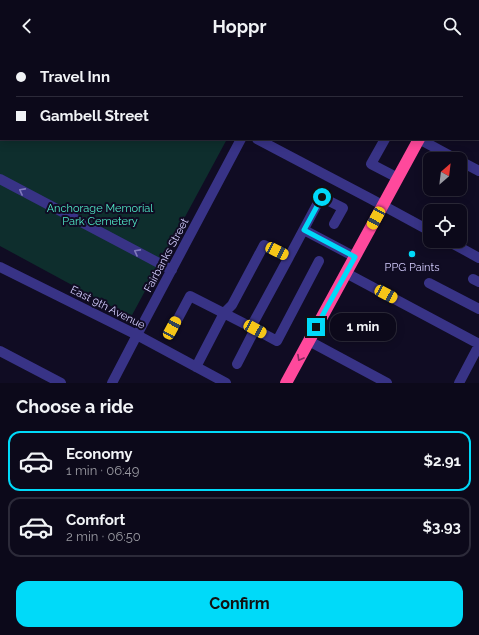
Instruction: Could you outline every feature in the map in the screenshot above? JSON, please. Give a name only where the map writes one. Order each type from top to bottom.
[{"type":"highway","points":[[286,383],[418,140]]},
{"type":"street","name":"Fairbanks Street","points":[[112,383],[240,140]]},
{"type":"street","points":[[259,140],[423,227]]},
{"type":"street","points":[[384,140],[371,164],[398,178]]},
{"type":"street","points":[[421,140],[443,152]]},
{"type":"street","points":[[467,165],[479,171]]},
{"type":"street","points":[[0,179],[172,270]]},
{"type":"street","points":[[237,364],[253,328],[289,257],[322,197],[343,208],[334,224]]},
{"type":"street","points":[[304,230],[355,257]]},
{"type":"street","points":[[196,367],[224,313],[232,305],[264,245],[289,257]]},
{"type":"street","points":[[461,248],[479,258]]},
{"type":"street","points":[[172,328],[190,296],[277,341],[319,260]]},
{"type":"street","name":"East 9th Avenue","points":[[1,269],[137,335],[226,383]]},
{"type":"street","points":[[346,273],[479,345],[459,383]]},
{"type":"street","points":[[429,283],[479,309]]},
{"type":"street","points":[[309,341],[386,383]]},
{"type":"street","points":[[0,351],[61,383]]},
{"type":"green space","name":"Anchorage Memorial Park Cemetery","points":[[0,140],[226,140],[131,317],[0,246]]},
{"type":"place","name":"PPG Paints","points":[[412,254]]},
{"type":"route","points":[[316,327],[355,257],[304,230],[322,197]]}]
